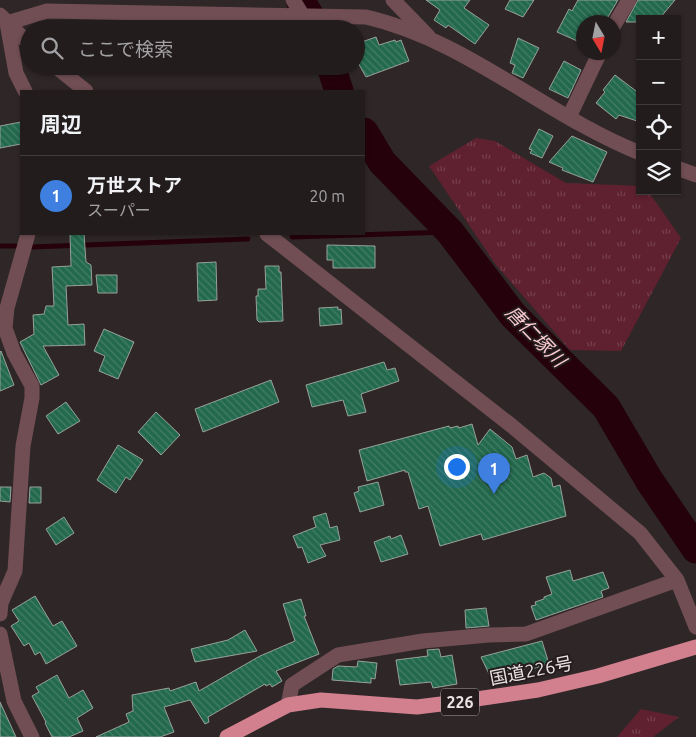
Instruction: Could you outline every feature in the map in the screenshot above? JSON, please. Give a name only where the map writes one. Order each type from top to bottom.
[{"type":"highway","name":"国道226号","points":[[227,737],[288,705],[321,700],[418,707],[449,703],[538,690],[598,676],[696,647]]},
{"type":"street","points":[[293,0],[303,16]]},
{"type":"street","points":[[393,0],[435,42]]},
{"type":"street","points":[[620,15],[629,0]]},
{"type":"street","points":[[4,19],[47,11],[336,16],[366,17],[390,22],[488,69],[569,117],[636,151]]},
{"type":"street","points":[[4,19],[20,35]]},
{"type":"street","points":[[4,19],[16,73],[24,90]]},
{"type":"street","points":[[569,117],[596,60]]},
{"type":"street","points":[[66,75],[85,90]]},
{"type":"street","points":[[681,169],[696,175]]},
{"type":"street","points":[[0,607],[15,571],[23,446],[32,398],[32,386],[14,353],[4,328],[7,308],[28,235]]},
{"type":"street","points":[[268,235],[512,426],[640,533],[677,580],[696,627]]},
{"type":"street","points":[[288,705],[292,685],[338,655],[423,641],[489,634],[526,634],[677,580]]},
{"type":"street","points":[[0,634],[14,701],[32,737]]},
{"type":"green space","points":[[476,138],[495,141],[566,183],[636,186],[636,195],[651,195],[681,238],[621,351],[570,350],[496,265],[429,166]]},
{"type":"green space","points":[[641,709],[679,717],[653,737],[617,737]]},
{"type":"building","points":[[426,0],[470,0],[464,8],[489,25],[475,44],[448,25],[446,28],[434,20],[440,10]]},
{"type":"building","points":[[510,0],[534,0],[523,17],[505,9]]},
{"type":"building","points":[[578,0],[618,0],[609,15],[576,15],[576,40],[557,32],[569,9],[572,11]]},
{"type":"building","points":[[638,0],[675,0],[662,15],[636,15],[636,22],[626,22]]},
{"type":"building","points":[[376,37],[379,45],[401,40],[409,61],[366,77],[365,41]]},
{"type":"building","points":[[518,38],[539,48],[523,78],[512,73],[515,65],[510,63]]},
{"type":"building","points":[[564,61],[581,70],[568,98],[549,89]]},
{"type":"building","points":[[615,75],[636,91],[636,121],[619,115],[616,119],[596,103],[605,92],[603,90]]},
{"type":"building","points":[[20,122],[20,144],[0,148],[0,126]]},
{"type":"building","points":[[539,129],[553,136],[542,158],[530,153],[532,150],[529,149]]},
{"type":"building","points":[[572,136],[607,152],[593,182],[562,170],[563,168],[549,162]]},
{"type":"building","points":[[70,235],[84,235],[86,262],[91,265],[92,285],[66,286],[68,325],[84,324],[85,345],[43,346],[59,375],[41,385],[20,342],[34,334],[33,315],[44,314],[46,306],[54,306],[52,267],[71,266]]},
{"type":"building","points":[[327,245],[375,246],[375,268],[333,268],[333,260],[327,260]]},
{"type":"building","points":[[216,262],[217,300],[198,301],[197,263]]},
{"type":"building","points":[[265,266],[279,266],[279,272],[281,272],[283,321],[259,322],[257,320],[256,296],[258,296],[258,289],[266,289]]},
{"type":"building","points":[[96,275],[117,275],[117,293],[98,293]]},
{"type":"building","points":[[338,307],[338,310],[341,309],[342,324],[320,326],[319,308]]},
{"type":"building","points":[[104,329],[134,342],[118,379],[99,371],[105,356],[94,351]]},
{"type":"building","points":[[0,352],[14,385],[0,391]]},
{"type":"building","points":[[384,362],[387,370],[395,368],[399,381],[361,394],[366,412],[348,416],[343,400],[312,407],[306,385]]},
{"type":"building","points":[[271,380],[279,402],[203,432],[195,409]]},
{"type":"building","points":[[66,402],[80,421],[58,434],[46,416]]},
{"type":"building","points":[[156,412],[180,435],[161,455],[138,432]]},
{"type":"building","points":[[472,424],[478,445],[490,429],[512,447],[516,459],[527,455],[533,477],[544,473],[551,478],[553,487],[560,485],[566,516],[483,540],[481,534],[440,546],[428,506],[419,509],[408,472],[405,472],[405,470],[367,481],[359,450],[449,426],[450,428],[458,426],[459,428]]},
{"type":"building","points":[[118,445],[143,460],[130,480],[126,477],[116,493],[97,480]]},
{"type":"building","points":[[378,482],[384,505],[360,512],[354,493],[359,491],[358,487]]},
{"type":"building","points":[[0,487],[11,487],[10,502],[0,501]]},
{"type":"building","points":[[30,487],[41,487],[41,503],[29,503]]},
{"type":"building","points":[[326,513],[330,528],[337,526],[340,540],[320,545],[326,556],[308,563],[302,547],[298,548],[293,536],[316,527],[313,517]]},
{"type":"building","points":[[64,517],[74,533],[56,545],[46,529]]},
{"type":"building","points":[[401,535],[408,554],[381,562],[374,542],[390,536],[391,539]]},
{"type":"building","points":[[570,570],[573,581],[603,572],[609,588],[601,591],[603,597],[536,620],[531,606],[536,605],[535,602],[552,594],[546,577]]},
{"type":"building","points":[[35,596],[53,626],[62,621],[77,646],[46,664],[40,652],[35,655],[29,643],[24,646],[11,626],[19,621],[12,610]]},
{"type":"building","points":[[301,599],[306,616],[304,616],[319,654],[276,671],[282,681],[272,687],[270,684],[266,686],[265,684],[208,717],[209,722],[205,724],[190,700],[164,707],[174,732],[160,737],[96,737],[129,722],[126,714],[133,711],[132,695],[169,688],[170,691],[196,682],[199,691],[260,656],[295,641],[283,604]]},
{"type":"building","points":[[486,608],[489,626],[466,628],[465,610]]},
{"type":"building","points":[[245,630],[257,651],[195,662],[191,649],[228,640]]},
{"type":"building","points":[[542,641],[549,664],[532,669],[531,667],[510,673],[506,668],[490,676],[481,657]]},
{"type":"building","points":[[439,649],[441,657],[452,655],[457,684],[433,688],[431,682],[400,685],[396,660],[428,656],[427,650]]},
{"type":"building","points":[[358,661],[377,663],[375,679],[371,678],[371,683],[332,680],[333,669],[338,666],[357,667]]},
{"type":"building","points":[[57,675],[69,698],[83,690],[93,708],[77,718],[83,731],[69,737],[52,737],[32,696],[39,692],[36,687]]},
{"type":"building","points":[[0,702],[16,737],[0,737]]},
{"type":"waterway","name":"唐仁塚川","points":[[300,0],[312,20]]},
{"type":"waterway","name":"唐仁塚川","points":[[334,75],[339,90]]},
{"type":"waterway","name":"唐仁塚川","points":[[365,134],[382,162],[450,232],[513,315],[606,407],[649,480],[696,549]]},
{"type":"waterway","points":[[365,235],[450,232]]},
{"type":"waterway","points":[[292,237],[355,235]]},
{"type":"waterway","points":[[31,247],[248,239]]},
{"type":"waterway","points":[[0,246],[16,246]]},
{"type":"place","name":"万世ストア","points":[[494,494]]}]
